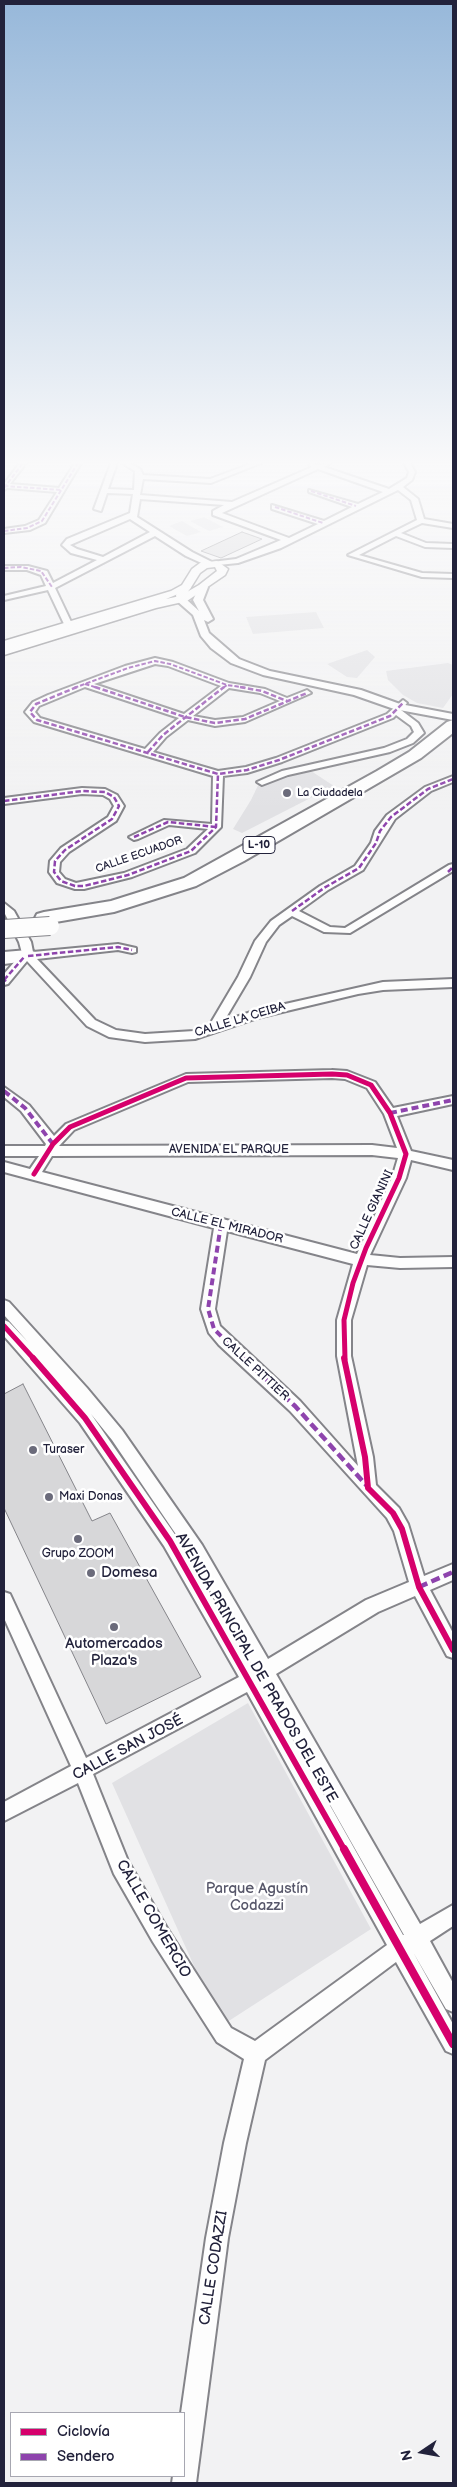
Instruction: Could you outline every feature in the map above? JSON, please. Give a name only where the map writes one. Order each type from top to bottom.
[{"type":"highway","name":"L-10","points":[[4,929],[47,922],[121,904],[190,882],[383,775],[415,755],[453,725]]},
{"type":"highway","name":"L-10","points":[[4,921],[47,922],[107,917],[140,909],[188,892],[223,876],[389,784],[426,760],[453,739]]},
{"type":"highway","points":[[4,958],[26,956]]},
{"type":"main road","points":[[4,646],[160,598],[186,587],[191,579]]},
{"type":"main road","points":[[4,652],[154,605],[183,599],[213,579]]},
{"type":"main road","points":[[154,605],[192,609]]},
{"type":"street","points":[[49,579],[69,626]]},
{"type":"street","points":[[4,598],[52,586],[65,579]]},
{"type":"street","points":[[186,587],[181,596],[184,603],[198,616],[204,634],[208,640],[235,661],[267,674],[357,692],[399,707],[453,717]]},
{"type":"street","points":[[203,587],[198,600],[212,630],[221,643],[236,655],[270,669],[367,689],[399,707],[415,725],[419,733],[410,740],[387,750],[285,773],[262,782]]},
{"type":"street","points":[[287,701],[262,691],[227,685],[170,664],[155,661],[140,664],[85,684],[36,704],[30,712],[37,720],[218,774],[262,766],[390,716],[399,707]]},
{"type":"street","points":[[85,684],[186,717],[215,723],[236,722],[307,693]]},
{"type":"street","points":[[148,752],[163,735],[227,685]]},
{"type":"street","points":[[134,837],[168,822],[216,826],[218,815],[218,774]]},
{"type":"street","points":[[213,1030],[229,1006],[264,936],[275,922],[324,888],[359,868],[373,848],[380,831],[391,818],[428,789],[453,779]]},
{"type":"street","name":"CALLE ECUADOR","points":[[4,801],[82,791],[106,792],[114,798],[119,806],[112,820],[65,850],[55,861],[53,867],[56,877],[67,884],[75,886],[105,881],[171,859],[191,850],[216,826]]},
{"type":"street","points":[[292,911],[328,930],[346,931],[451,871]]},
{"type":"street","points":[[4,906],[9,911],[24,942],[26,956]]},
{"type":"street","points":[[4,981],[26,956],[118,947],[132,950]]},
{"type":"street","name":"CALLE LA CEIBA","points":[[26,956],[83,1015],[106,1031],[129,1037],[162,1039],[195,1035],[254,1014],[332,994],[383,986],[453,983]]},
{"type":"street","points":[[34,1174],[52,1147],[70,1127],[186,1078],[347,1075],[371,1085],[390,1112],[406,1154]]},
{"type":"street","points":[[4,1091],[25,1108],[52,1147]]},
{"type":"street","points":[[390,1112],[453,1100]]},
{"type":"street","name":"AVENIDA EL PARQUE","points":[[4,1151],[52,1147],[372,1150],[406,1154],[453,1165]]},
{"type":"street","name":"CALLE GIANINI","points":[[368,1488],[365,1458],[350,1398],[343,1338],[348,1299],[361,1260],[390,1199],[406,1154]]},
{"type":"street","name":"CALLE EL MIRADOR","points":[[4,1167],[347,1258],[400,1262],[453,1262]]},
{"type":"street","name":"CALLE PITTIER","points":[[221,1224],[208,1308],[214,1329],[224,1341],[296,1406],[368,1488]]},
{"type":"street","name":"AVENIDA PRINCIPAL DE PRADOS DEL ESTE","points":[[4,1306],[49,1355],[117,1435],[196,1550],[258,1676],[400,1949],[453,2044]]},
{"type":"street","name":"AVENIDA PRINCIPAL DE PRADOS DEL ESTE","points":[[4,1326],[57,1384],[118,1464],[170,1541],[258,1676],[418,1937],[453,2002]]},
{"type":"street","points":[[368,1488],[392,1513],[402,1529],[419,1587],[453,1650]]},
{"type":"street","name":"CALLE SAN JOSÉ","points":[[4,1812],[83,1772],[258,1676],[372,1606],[453,1572]]},
{"type":"street","name":"CALLE COMERCIO","points":[[4,1600],[83,1772],[121,1867],[165,1944],[224,2035],[256,2054]]},
{"type":"street","points":[[256,2054],[400,1949],[453,1915]]},
{"type":"street","name":"CALLE CODAZZI","points":[[185,2476],[217,2238],[235,2143],[256,2054]]},
{"type":"green space","points":[[316,612],[324,628],[253,634],[246,617]]},
{"type":"green space","points":[[367,650],[375,657],[357,678],[347,677],[327,664]]},
{"type":"green space","points":[[448,663],[453,665],[453,694],[443,708],[417,703],[403,695],[388,680],[386,671]]},
{"type":"green space","name":"La Ciudadela","points":[[305,767],[334,786],[242,833],[233,829],[260,781],[274,773]]},
{"type":"green space","name":"Parque Agustín Codazzi","points":[[248,1703],[371,1929],[221,2026],[112,1783]]},
{"type":"building","points":[[23,1384],[92,1521],[110,1513],[201,1677],[106,1724],[4,1508],[4,1394]]},
{"type":"marked path","points":[[48,579],[52,587]]},
{"type":"marked path","points":[[287,701],[262,691],[227,685],[170,664],[155,661],[128,668],[51,697],[36,704],[30,712],[37,720],[218,774],[247,770],[279,760],[390,716],[403,703]]},
{"type":"marked path","points":[[85,684],[185,717],[215,723],[245,719],[307,693]]},
{"type":"marked path","points":[[148,752],[163,735],[227,685]]},
{"type":"marked path","points":[[4,801],[82,791],[105,792],[114,797],[119,806],[112,819],[65,850],[55,861],[54,872],[61,881],[75,886],[84,886],[128,875],[191,851],[216,827],[218,815],[218,774]]},
{"type":"marked path","points":[[292,911],[324,888],[359,868],[376,843],[380,831],[391,817],[428,789],[453,779]]},
{"type":"marked path","points":[[134,837],[168,822],[216,827]]},
{"type":"marked path","points":[[448,872],[453,867]]},
{"type":"marked path","points":[[28,956],[118,947],[132,950]]},
{"type":"marked path","points":[[4,981],[25,956]]},
{"type":"marked path","points":[[4,1091],[25,1108],[53,1144]]},
{"type":"marked path","points":[[390,1113],[453,1100]]},
{"type":"marked path","points":[[221,1224],[208,1309],[214,1329],[224,1341],[295,1406],[367,1486]]},
{"type":"marked path","points":[[419,1587],[442,1575],[453,1572]]},
{"type":"cycle path","points":[[34,1174],[53,1144],[70,1127],[186,1078],[332,1074],[347,1075],[371,1085],[390,1113],[406,1154],[399,1178],[366,1248],[353,1283],[344,1320],[344,1356],[351,1398],[365,1457],[368,1488],[393,1513],[402,1529],[419,1587],[453,1650]]},
{"type":"cycle path","points":[[4,1326],[85,1418],[170,1541],[250,1680],[453,2044]]},
{"type":"place","name":"La Ciudadela","points":[[287,793]]},
{"type":"place","name":"Turaser","points":[[33,1450]]},
{"type":"place","name":"Maxi Donas","points":[[49,1497]]},
{"type":"place","name":"Grupo ZOOM","points":[[78,1539]]},
{"type":"place","name":"Domesa","points":[[91,1573]]},
{"type":"place","name":"Automercados Plaza's","points":[[114,1627]]}]
